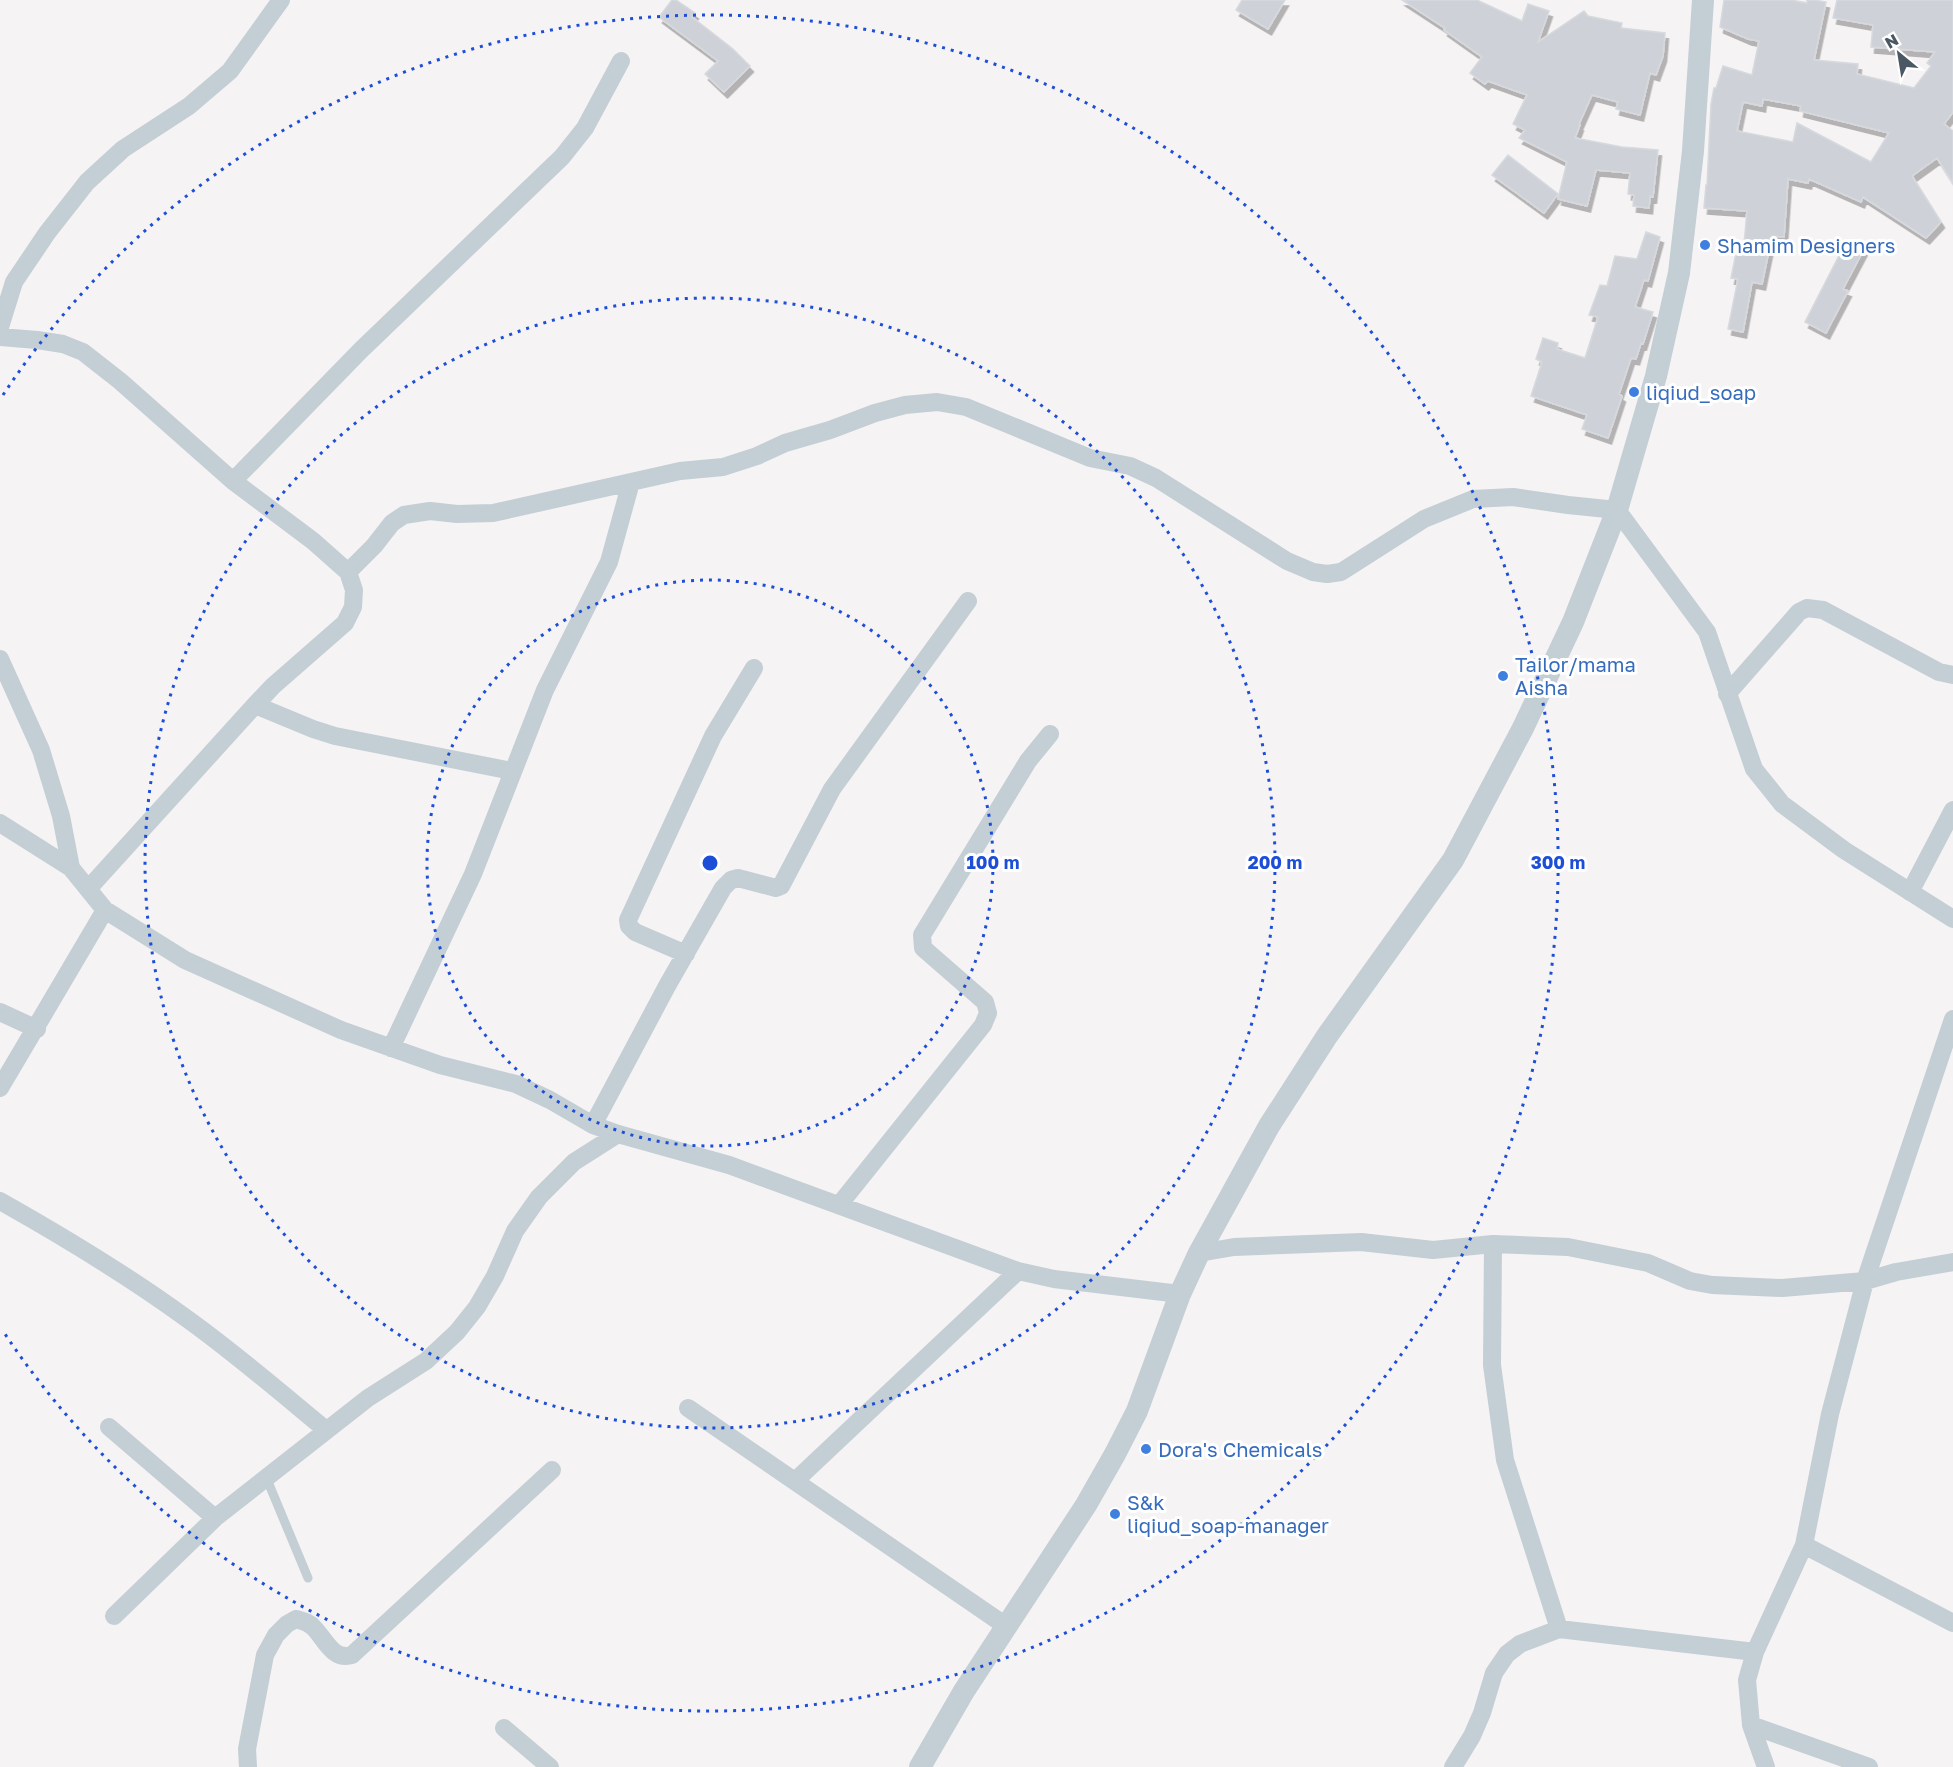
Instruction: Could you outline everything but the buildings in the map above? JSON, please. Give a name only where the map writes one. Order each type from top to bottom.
[{"type":"street","points":[[0,327],[14,282],[47,233],[87,182],[123,149],[189,106],[230,71],[281,0]]},
{"type":"street","points":[[920,1767],[964,1691],[1086,1505],[1115,1454],[1137,1412],[1180,1294],[1199,1253],[1269,1126],[1327,1036],[1453,860],[1523,728],[1568,633],[1617,510],[1656,376],[1679,273],[1693,151],[1703,0]]},
{"type":"street","points":[[233,481],[361,350],[562,157],[585,128],[621,61]]},
{"type":"street","points":[[0,337],[37,339],[63,344],[83,352],[120,381],[233,481],[313,541],[348,572],[354,590],[354,607],[345,623],[273,686],[88,889]]},
{"type":"street","points":[[348,572],[374,546],[392,523],[404,515],[430,511],[458,514],[493,513],[680,471],[723,466],[875,413],[905,405],[937,402],[966,407],[1089,458],[1130,466],[1156,478],[1287,561],[1313,572],[1327,574],[1341,572],[1424,519],[1473,499],[1513,496],[1568,506],[1617,510],[1707,632],[1754,769],[1782,804],[1844,850],[1953,919]]},
{"type":"street","points":[[391,1048],[472,874],[544,690],[609,562],[631,482]]},
{"type":"street","points":[[593,1125],[723,888],[731,880],[738,878],[776,888],[781,886],[832,789],[968,601]]},
{"type":"street","points":[[1727,694],[1799,612],[1807,608],[1823,610],[1939,672],[1953,675]]},
{"type":"street","points":[[0,659],[41,750],[61,816],[71,868]]},
{"type":"street","points":[[686,954],[635,932],[629,926],[628,920],[713,736],[754,668]]},
{"type":"street","points":[[255,705],[335,736],[512,771]]},
{"type":"street","points":[[839,1205],[983,1025],[988,1013],[985,1002],[923,948],[922,935],[1028,761],[1050,734]]},
{"type":"street","points":[[1910,892],[1953,810]]},
{"type":"street","points":[[0,823],[71,868],[105,910],[185,960],[341,1030],[440,1065],[516,1084],[550,1100],[593,1125],[729,1165],[1018,1271],[1054,1279],[1180,1294]]},
{"type":"street","points":[[0,1088],[37,1029],[105,910]]},
{"type":"street","points":[[0,1012],[37,1029]]},
{"type":"street","points":[[1766,1767],[1751,1725],[1747,1680],[1755,1652],[1804,1545],[1830,1414],[1865,1281],[1953,1019]]},
{"type":"street","points":[[114,1616],[214,1518],[368,1398],[426,1361],[457,1332],[477,1307],[515,1231],[539,1197],[574,1162],[618,1134]]},
{"type":"street","points":[[0,1201],[73,1242],[186,1317],[326,1430]]},
{"type":"street","points":[[1199,1253],[1233,1247],[1361,1242],[1433,1250],[1493,1244],[1568,1247],[1648,1263],[1690,1281],[1712,1285],[1782,1288],[1865,1281],[1896,1272],[1953,1262]]},
{"type":"street","points":[[1493,1244],[1492,1365],[1505,1460],[1559,1629]]},
{"type":"street","points":[[795,1481],[1018,1271]]},
{"type":"street","points":[[688,1408],[1006,1626]]},
{"type":"street","points":[[109,1427],[214,1518]]},
{"type":"street","points":[[248,1767],[247,1749],[261,1666],[271,1641],[287,1624],[296,1619],[306,1622],[334,1652],[341,1656],[352,1655],[552,1470]]},
{"type":"street","points":[[1804,1545],[1953,1623]]},
{"type":"street","points":[[1453,1767],[1472,1736],[1482,1713],[1494,1673],[1507,1654],[1520,1644],[1559,1629],[1755,1652]]},
{"type":"street","points":[[1751,1725],[1869,1767]]},
{"type":"street","points":[[504,1728],[550,1767]]},
{"type":"lane","points":[[267,1477],[308,1578]]},
{"type":"place","name":"Shamim Designers","points":[[1705,245]]},
{"type":"place","name":"liqiud_soap","points":[[1634,392]]},
{"type":"place","name":"Tailor/mama Aisha","points":[[1503,676]]},
{"type":"place","name":"Dora's Chemicals","points":[[1146,1449]]},
{"type":"place","name":"S&k liqiud_soap-manager","points":[[1115,1514]]}]
